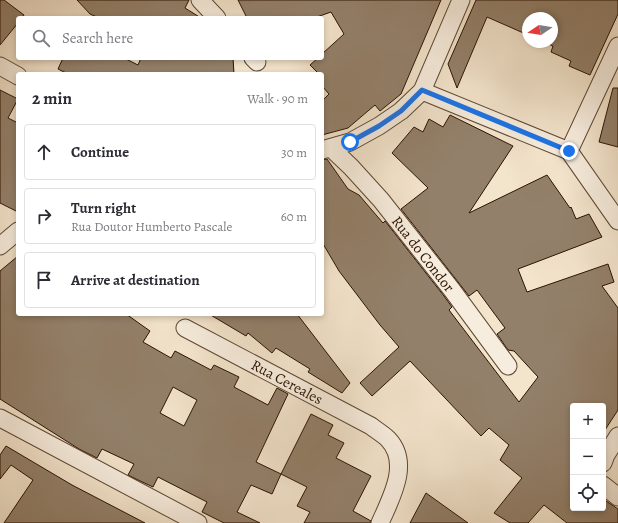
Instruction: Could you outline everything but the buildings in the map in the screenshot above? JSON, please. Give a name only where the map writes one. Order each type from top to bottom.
[{"type":"street","points":[[200,0],[214,16]]},
{"type":"street","points":[[326,149],[350,142],[379,126],[401,111],[422,90],[461,0]]},
{"type":"street","points":[[569,151],[618,46]]},
{"type":"street","points":[[0,66],[16,75]]},
{"type":"street","points":[[422,90],[569,151],[618,221]]},
{"type":"street","name":"Rua do Condor","points":[[326,149],[351,167],[382,200],[452,290],[508,366]]},
{"type":"street","points":[[0,246],[16,233]]},
{"type":"street","name":"Rua Cereales","points":[[185,328],[371,426],[388,439],[396,451],[398,468],[397,484],[380,523]]},
{"type":"street","points":[[0,418],[198,523]]},
{"type":"street","points":[[606,455],[618,436]]},
{"type":"street","points":[[606,487],[618,497]]},
{"type":"route","points":[[350,142],[379,126],[401,111],[422,90],[569,151]]}]
